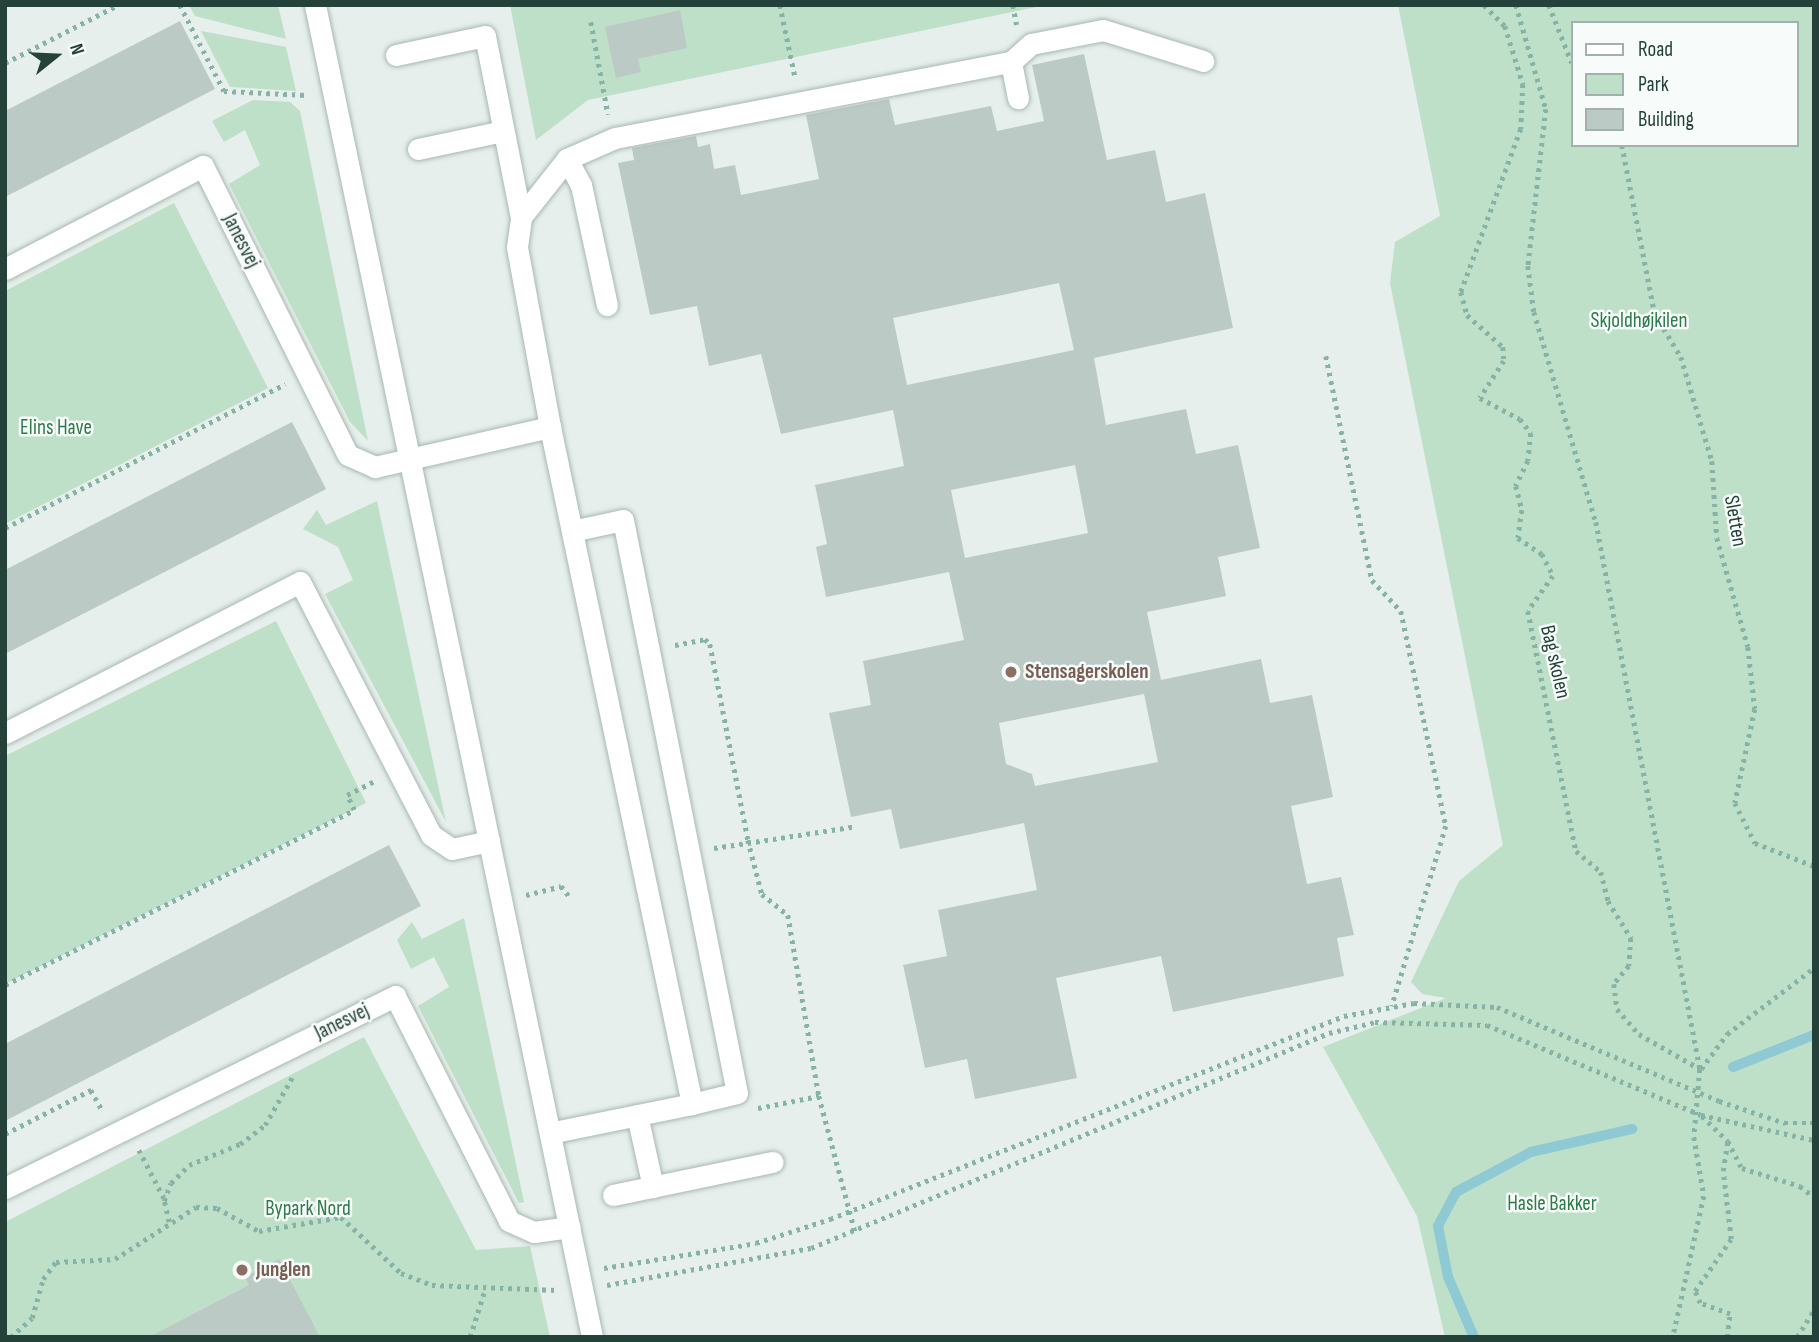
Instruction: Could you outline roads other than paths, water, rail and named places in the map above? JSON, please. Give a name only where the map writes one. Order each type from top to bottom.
[{"type":"street","points":[[315,5],[411,456],[592,1337]]},
{"type":"street","points":[[521,217],[567,159],[612,138],[1011,62],[1031,44],[1102,30],[1203,61]]},
{"type":"street","points":[[396,55],[485,36],[521,217],[517,247],[550,428],[692,1104]]},
{"type":"street","points":[[1011,62],[1018,99]]},
{"type":"street","points":[[418,149],[503,131]]},
{"type":"street","points":[[567,159],[581,185],[607,305]]},
{"type":"street","name":"Janesvej","points":[[5,269],[203,166],[348,455],[376,467],[411,456]]},
{"type":"street","points":[[411,456],[550,428]]},
{"type":"street","points":[[550,1133],[737,1093],[623,520],[572,531]]},
{"type":"street","points":[[5,733],[300,582],[431,835],[452,849],[489,841]]},
{"type":"street","name":"Janesvej","points":[[5,1188],[394,996],[509,1221],[534,1232],[570,1227]]},
{"type":"street","points":[[638,1115],[653,1187]]},
{"type":"street","points":[[613,1195],[773,1162]]},
{"type":"waterway","points":[[1733,1067],[1814,1035]]},
{"type":"waterway","points":[[1474,1337],[1448,1277],[1438,1226],[1456,1192],[1531,1152],[1632,1129]]},
{"type":"place","name":"Stensagerskolen","points":[[1011,672]]},
{"type":"place","name":"Junglen","points":[[242,1270]]},
{"type":"park label","name":"Skjoldhøjkilen","points":[[1639,321]]},
{"type":"park label","name":"Elins Have","points":[[56,428]]},
{"type":"park label","name":"Hasle Bakker","points":[[1552,1204]]},
{"type":"park label","name":"Bypark Nord","points":[[308,1209]]}]
